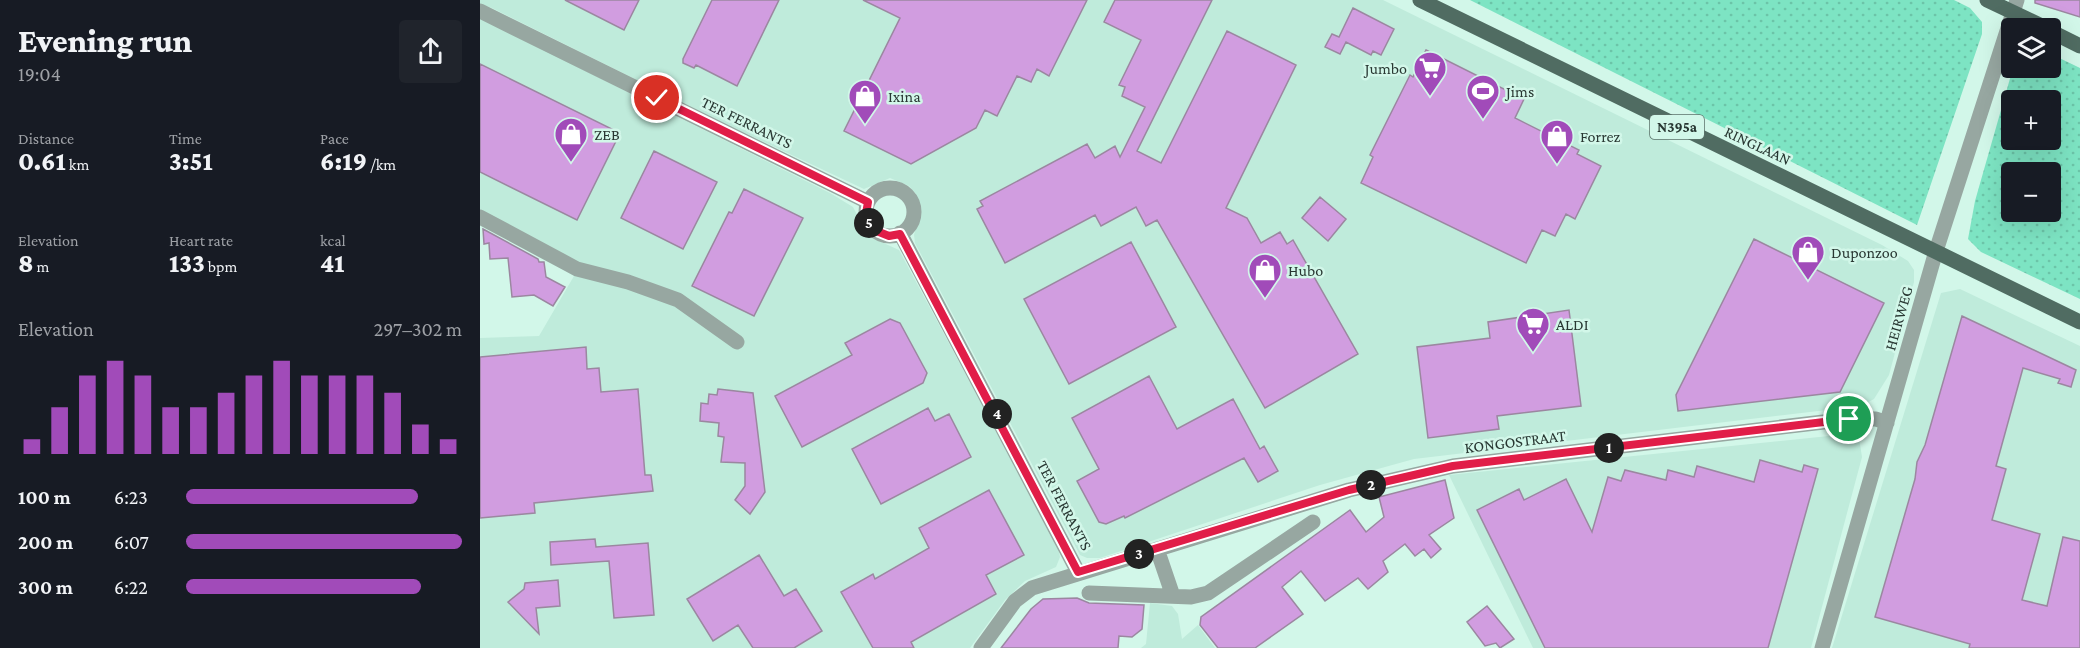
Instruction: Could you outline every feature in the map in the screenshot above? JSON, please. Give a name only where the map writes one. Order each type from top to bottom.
[{"type":"main road","name":"RINGLAAN","points":[[1420,0],[2080,322]]},
{"type":"main road","points":[[1987,0],[2015,6],[2032,18]]},
{"type":"main road","points":[[2061,36],[2080,46]]},
{"type":"street","name":"HEIRWEG","points":[[1822,648],[1936,251],[2015,6]]},
{"type":"street","name":"TER FERRANTS","points":[[480,11],[868,202]]},
{"type":"street","points":[[896,189],[909,198],[914,214],[907,229],[900,234],[889,236],[874,230],[866,214],[868,202],[876,192],[896,189]]},
{"type":"street","points":[[480,217],[577,269],[628,282],[678,300],[738,342]]},
{"type":"street","name":"TER FERRANTS","points":[[900,234],[1078,572]]},
{"type":"street","name":"KONGOSTRAAT","points":[[981,648],[1015,601],[1032,588],[1349,490],[1453,466],[1849,419],[1876,419],[1887,423]]},
{"type":"street","points":[[1089,594],[1191,597],[1208,593],[1313,522]]},
{"type":"street","points":[[1157,549],[1173,596]]},
{"type":"shaded area","points":[[480,0],[1383,0],[1882,245],[1908,261],[1914,270],[1914,282],[1889,375],[1874,399],[1861,406],[1414,459],[1320,485],[1100,558],[1087,558],[1080,555],[915,243],[914,235],[920,212],[916,194],[909,186],[890,178],[864,189],[480,4]]},
{"type":"shaded area","points":[[480,18],[830,193],[853,207],[868,236],[899,250],[1058,547],[1060,557],[1056,567],[1025,581],[1005,600],[970,648],[480,648],[480,338],[539,336],[574,276],[480,221]]},
{"type":"shaded area","points":[[1960,289],[2080,346],[2080,648],[1832,648],[1941,293]]},
{"type":"shaded area","points":[[1848,434],[1859,438],[1862,457],[1811,648],[1533,648],[1449,475]]},
{"type":"shaded area","points":[[1150,603],[1172,606],[1178,614],[1182,639],[1198,625],[1215,648],[1141,648],[1146,644]]},
{"type":"green space","points":[[1470,0],[1954,0],[1970,8],[1982,22],[1982,34],[1917,225]]},
{"type":"green space","points":[[2061,59],[2080,68],[2080,299],[1981,252],[1968,239],[1975,201],[2001,110],[2001,150],[2061,150],[2061,90],[2007,90],[2010,78],[2061,78]]},
{"type":"building","points":[[565,0],[639,0],[624,30]]},
{"type":"building","points":[[712,0],[779,0],[737,86],[696,65],[694,68],[683,63]]},
{"type":"building","points":[[863,0],[1087,0],[1049,76],[1037,69],[1031,82],[1017,76],[997,116],[985,110],[976,128],[911,164],[844,131],[900,18]]},
{"type":"building","points":[[1115,0],[1212,0],[1137,151],[1161,163],[1227,31],[1296,65],[1226,208],[1247,218],[1261,243],[1280,232],[1287,244],[1293,240],[1358,354],[1265,408],[1157,220],[1146,226],[1136,207],[1101,226],[1095,215],[1005,263],[977,209],[983,206],[980,201],[1087,144],[1095,158],[1115,146],[1120,157],[1145,107],[1122,96],[1125,87],[1119,85],[1141,40],[1104,22]]},
{"type":"building","points":[[2035,0],[2080,0],[2080,17],[2035,3]]},
{"type":"building","points":[[1353,8],[1394,29],[1381,55],[1373,51],[1371,55],[1346,42],[1340,54],[1325,47],[1332,34],[1339,37]]},
{"type":"building","points":[[1426,50],[1524,99],[1515,118],[1579,150],[1577,154],[1601,166],[1575,219],[1566,214],[1555,236],[1542,230],[1526,263],[1361,183],[1373,157],[1370,155],[1410,75],[1413,77]]},
{"type":"building","points":[[480,64],[620,133],[577,220],[480,172]]},
{"type":"building","points":[[654,151],[717,182],[683,249],[621,218]]},
{"type":"building","points":[[744,189],[803,218],[754,316],[692,286],[729,212],[732,213]]},
{"type":"building","points":[[1320,197],[1346,219],[1328,241],[1302,218]]},
{"type":"building","points":[[483,229],[538,259],[539,262],[544,262],[546,277],[565,287],[553,306],[534,295],[512,297],[508,258],[490,259],[489,243],[484,244]]},
{"type":"building","points":[[1754,239],[1884,303],[1840,392],[1678,411],[1676,395]]},
{"type":"building","points":[[1131,242],[1176,327],[1069,384],[1024,299]]},
{"type":"building","points":[[1569,310],[1581,406],[1497,416],[1499,429],[1428,438],[1417,347],[1490,338],[1488,322]]},
{"type":"building","points":[[1962,316],[2076,370],[2071,387],[2058,383],[2060,379],[2023,368],[1996,466],[2006,469],[1992,520],[2040,534],[2022,600],[2047,606],[2063,537],[2080,541],[2080,648],[1969,648],[1970,644],[1875,617],[1915,479],[1917,462],[1925,445]]},
{"type":"building","points":[[890,319],[900,323],[927,373],[923,383],[802,447],[775,396],[852,355],[845,343]]},
{"type":"building","points":[[586,347],[587,369],[599,368],[601,392],[638,389],[645,475],[651,475],[653,491],[534,503],[535,513],[480,518],[480,357]]},
{"type":"building","points":[[1149,376],[1177,429],[1233,399],[1260,449],[1264,446],[1278,471],[1258,482],[1244,458],[1125,518],[1124,516],[1106,524],[1099,522],[1077,481],[1099,469],[1072,418]]},
{"type":"building","points":[[718,389],[753,393],[765,492],[750,514],[735,500],[745,486],[745,463],[721,462],[724,437],[718,436],[719,423],[700,421],[701,403],[708,404],[709,394],[717,395]]},
{"type":"building","points":[[928,408],[935,421],[949,414],[971,457],[881,504],[852,449]]},
{"type":"building","points":[[1760,460],[1802,472],[1804,465],[1818,469],[1768,648],[1545,648],[1477,510],[1519,489],[1524,500],[1566,479],[1592,532],[1608,477],[1621,481],[1625,470],[1666,480],[1668,470],[1694,477],[1697,466],[1754,482]]},
{"type":"building","points":[[1445,480],[1454,518],[1429,535],[1441,549],[1431,558],[1424,549],[1415,556],[1405,544],[1383,561],[1388,572],[1368,589],[1358,578],[1325,601],[1301,571],[1282,587],[1303,614],[1255,648],[1218,648],[1200,625],[1201,617],[1350,510],[1366,532],[1384,517],[1379,497]]},
{"type":"building","points":[[989,490],[1024,555],[986,575],[996,594],[911,642],[914,648],[873,648],[841,592],[873,574],[875,579],[929,548],[919,528]]},
{"type":"building","points":[[595,539],[596,547],[648,543],[654,615],[614,618],[609,561],[551,565],[550,542]]},
{"type":"building","points":[[759,555],[784,596],[796,589],[822,631],[794,648],[753,648],[738,625],[713,641],[687,599]]},
{"type":"building","points":[[558,580],[560,606],[536,608],[539,634],[508,602],[524,589],[525,583]]},
{"type":"building","points":[[1077,598],[1089,603],[1144,605],[1142,629],[1132,637],[1119,636],[1118,648],[1001,648],[1031,609],[1043,599]]},
{"type":"building","points":[[1487,606],[1514,639],[1500,648],[1496,643],[1485,646],[1467,622]]},
{"type":"place","name":"Jumbo","points":[[1430,97]]},
{"type":"place","name":"Jims","points":[[1483,120]]},
{"type":"place","name":"Ixina","points":[[865,125]]},
{"type":"place","name":"ZEB","points":[[571,163]]},
{"type":"place","name":"Forrez","points":[[1557,165]]},
{"type":"place","name":"Duponzoo","points":[[1808,281]]},
{"type":"place","name":"Hubo","points":[[1265,299]]},
{"type":"place","name":"ALDI","points":[[1533,353]]},
{"type":"route","points":[[657,98],[868,202],[866,214],[874,230],[889,236],[900,234],[1078,572],[1349,490],[1453,466],[1849,419]]}]
